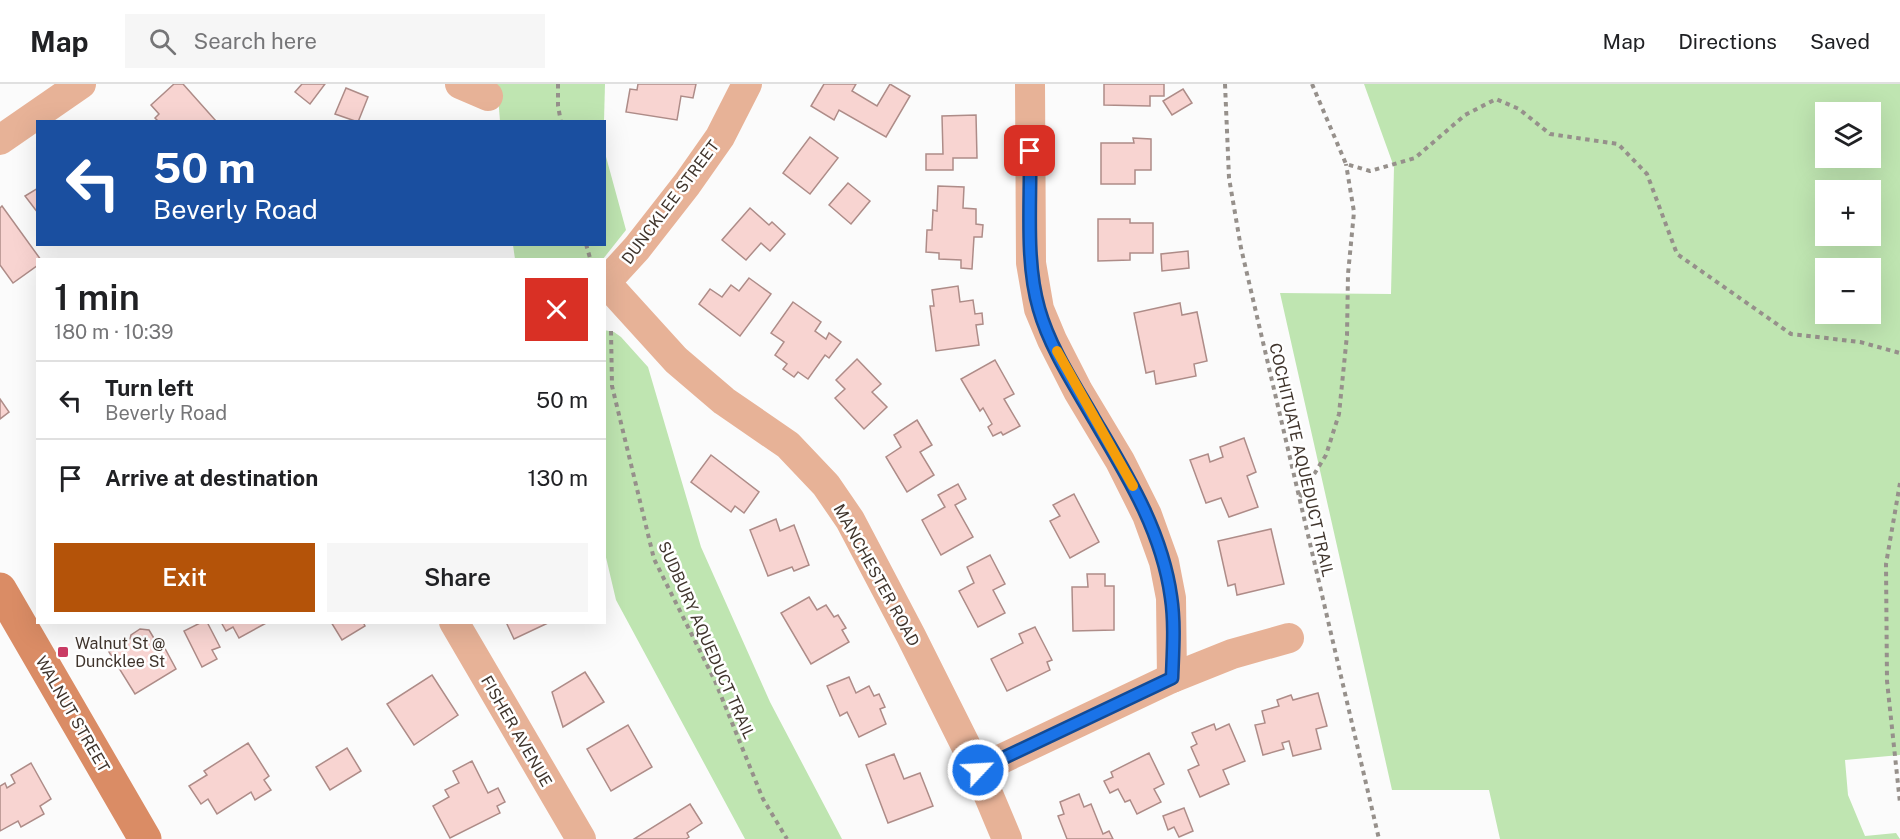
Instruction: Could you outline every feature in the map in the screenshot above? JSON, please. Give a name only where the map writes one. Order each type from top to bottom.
[{"type":"main road","name":"WALNUT STREET","points":[[0,589],[31,626],[145,839]]},
{"type":"street","points":[[0,140],[81,84]]},
{"type":"street","points":[[460,84],[488,96]]},
{"type":"street","name":"DUNCKLEE STREET","points":[[606,272],[638,248],[687,184],[720,137],[747,84]]},
{"type":"street","points":[[1029,84],[1031,263],[1039,309],[1078,391],[1148,514],[1164,562],[1171,598],[1172,678]]},
{"type":"street","name":"MANCHESTER ROAD","points":[[606,283],[676,360],[724,401],[788,445],[826,485],[850,520],[911,636],[978,770],[1007,839]]},
{"type":"street","name":"FISHER AVENUE","points":[[455,624],[580,839]]},
{"type":"street","points":[[978,770],[1172,678],[1232,654],[1289,638]]},
{"type":"path","points":[[558,84],[561,120]]},
{"type":"path","name":"COCHITUATE AQUEDUCT TRAIL","points":[[1225,84],[1229,178],[1241,248],[1379,839]]},
{"type":"path","points":[[1299,498],[1326,455],[1339,414],[1347,335],[1348,274],[1354,212],[1346,164],[1312,84]]},
{"type":"path","points":[[1346,164],[1370,171],[1415,158],[1465,115],[1496,99],[1519,109],[1550,134],[1618,144],[1647,174],[1677,254],[1791,333],[1860,342],[1900,354]]},
{"type":"path","name":"SUDBURY AQUEDUCT TRAIL","points":[[610,327],[612,386],[654,558],[714,681],[763,799],[787,839]]},
{"type":"path","points":[[1900,483],[1886,564],[1887,681],[1900,803]]},
{"type":"green space","points":[[497,84],[605,84],[604,120],[500,120]]},
{"type":"green space","points":[[1364,84],[1900,84],[1900,755],[1845,760],[1848,795],[1865,836],[1896,833],[1900,839],[1500,839],[1489,790],[1392,790],[1280,293],[1391,294],[1394,167]]},
{"type":"green space","points":[[606,157],[626,230],[604,258],[515,258],[513,246],[606,246]]},
{"type":"green space","points":[[606,330],[621,337],[648,367],[701,547],[770,702],[842,839],[745,839],[616,600],[606,558]]},
{"type":"building","points":[[174,84],[183,84],[215,120],[157,120],[155,118],[159,114],[151,105]]},
{"type":"building","points":[[302,84],[325,84],[310,104],[295,92]]},
{"type":"building","points":[[638,84],[696,84],[693,98],[681,96],[677,120],[626,112],[630,89],[637,90]]},
{"type":"building","points":[[824,84],[856,84],[852,91],[877,106],[890,84],[910,96],[886,137],[839,110],[834,120],[811,106]]},
{"type":"building","points":[[1104,84],[1164,84],[1164,96],[1150,96],[1150,106],[1104,105]]},
{"type":"building","points":[[346,88],[368,97],[359,120],[335,114]]},
{"type":"building","points":[[1183,89],[1192,103],[1172,115],[1163,101]]},
{"type":"building","points":[[976,115],[977,158],[953,158],[953,170],[926,170],[926,154],[943,154],[942,116]]},
{"type":"building","points":[[810,137],[838,158],[810,194],[783,173]]},
{"type":"building","points":[[1133,138],[1151,139],[1151,170],[1135,170],[1135,184],[1101,184],[1101,143],[1134,143]]},
{"type":"building","points":[[848,183],[870,201],[851,224],[829,205]]},
{"type":"building","points":[[938,186],[964,187],[963,208],[976,209],[976,224],[983,225],[982,237],[974,237],[972,269],[961,268],[961,260],[939,259],[939,253],[926,252],[927,230],[932,230],[933,210],[937,211]]},
{"type":"building","points":[[36,189],[36,210],[25,196]]},
{"type":"building","points":[[2,206],[40,258],[36,258],[36,266],[13,283],[0,265],[0,208]]},
{"type":"building","points":[[750,208],[769,225],[772,222],[785,234],[770,251],[761,243],[746,260],[722,240]]},
{"type":"building","points":[[1098,219],[1130,219],[1130,223],[1153,223],[1153,253],[1130,253],[1130,260],[1098,261]]},
{"type":"building","points":[[1188,251],[1189,268],[1162,271],[1161,254]]},
{"type":"building","points":[[749,278],[771,294],[740,336],[699,304],[710,289],[722,297],[731,285],[739,291]]},
{"type":"building","points":[[958,286],[960,302],[973,300],[975,314],[982,313],[983,324],[976,325],[979,345],[936,351],[930,306],[934,306],[932,290]]},
{"type":"building","points":[[793,302],[821,322],[815,331],[826,339],[829,333],[841,342],[829,358],[825,355],[808,379],[798,372],[794,377],[783,369],[787,364],[775,355],[784,342],[771,333]]},
{"type":"building","points":[[1180,303],[1182,315],[1197,312],[1207,361],[1194,364],[1196,376],[1156,384],[1154,371],[1146,373],[1134,313]]},
{"type":"building","points":[[857,359],[881,384],[872,392],[887,407],[864,429],[835,398],[845,389],[836,380]]},
{"type":"building","points":[[995,360],[1014,394],[1004,399],[1020,426],[1003,435],[1001,432],[993,436],[988,427],[992,424],[983,408],[980,411],[961,379]]},
{"type":"building","points":[[0,399],[9,412],[0,419]]},
{"type":"building","points":[[917,420],[932,445],[920,452],[934,475],[907,492],[886,457],[901,447],[894,435]]},
{"type":"building","points":[[1244,438],[1256,472],[1247,476],[1258,507],[1229,517],[1221,498],[1206,503],[1190,460],[1208,454],[1210,462],[1223,457],[1220,447]]},
{"type":"building","points":[[711,455],[759,492],[744,513],[735,506],[731,512],[691,482]]},
{"type":"building","points":[[958,484],[966,499],[955,505],[973,537],[941,555],[922,520],[945,507],[938,495]]},
{"type":"building","points":[[1074,494],[1099,542],[1070,558],[1050,521],[1060,516],[1053,505]]},
{"type":"building","points":[[776,519],[780,531],[794,525],[809,565],[794,571],[792,567],[768,576],[750,530]]},
{"type":"building","points":[[1271,529],[1284,584],[1237,595],[1235,584],[1228,586],[1218,541]]},
{"type":"building","points":[[990,555],[1005,584],[993,590],[1005,613],[978,627],[959,591],[974,583],[967,567]]},
{"type":"building","points":[[1087,574],[1105,574],[1105,586],[1114,586],[1114,630],[1073,631],[1072,587],[1088,587]]},
{"type":"building","points":[[809,597],[817,610],[826,605],[834,617],[838,615],[846,628],[842,630],[849,642],[811,664],[781,613]]},
{"type":"building","points":[[198,624],[208,624],[220,647],[212,650],[217,659],[202,667],[184,631]]},
{"type":"building","points":[[222,624],[264,624],[239,638],[233,627],[226,631]]},
{"type":"building","points":[[332,624],[364,624],[365,626],[342,640]]},
{"type":"building","points":[[507,624],[546,624],[514,639]]},
{"type":"building","points":[[1035,627],[1052,660],[1047,662],[1050,670],[1007,691],[991,659],[1023,643],[1019,634]]},
{"type":"building","points":[[140,629],[149,630],[158,645],[162,643],[176,669],[135,694],[109,652],[130,639],[131,635]]},
{"type":"building","points":[[585,672],[604,702],[563,727],[552,692]]},
{"type":"building","points":[[432,675],[458,715],[414,745],[387,704]]},
{"type":"building","points":[[849,677],[856,693],[869,686],[874,696],[879,694],[885,707],[880,709],[886,724],[859,737],[847,712],[840,716],[827,686]]},
{"type":"building","points":[[1318,693],[1327,726],[1316,729],[1321,749],[1293,756],[1289,741],[1282,743],[1284,749],[1263,755],[1255,725],[1265,723],[1262,711],[1279,706],[1277,700],[1291,695],[1293,700]]},
{"type":"building","points":[[1214,724],[1216,730],[1229,724],[1245,761],[1223,770],[1229,784],[1200,797],[1188,770],[1199,765],[1191,747],[1197,744],[1192,733]]},
{"type":"building","points":[[628,725],[652,767],[611,791],[587,749]]},
{"type":"building","points":[[248,743],[269,776],[264,780],[271,790],[255,800],[251,792],[217,814],[208,799],[201,804],[189,786],[207,775],[204,771]]},
{"type":"building","points":[[347,748],[361,771],[330,790],[316,767]]},
{"type":"building","points":[[1149,753],[1164,784],[1154,789],[1161,802],[1137,814],[1130,800],[1125,802],[1118,789],[1110,793],[1104,781],[1113,777],[1111,772]]},
{"type":"building","points":[[894,754],[904,779],[920,773],[933,806],[888,823],[866,765]]},
{"type":"building","points":[[472,761],[488,793],[498,788],[505,802],[497,806],[500,813],[450,838],[433,806],[449,797],[445,790],[459,783],[453,771]]},
{"type":"building","points":[[31,763],[51,799],[40,806],[44,814],[21,827],[18,821],[0,831],[0,786],[5,783],[7,788],[15,783],[11,775]]},
{"type":"building","points":[[1079,794],[1084,807],[1091,804],[1103,834],[1109,831],[1113,839],[1067,839],[1058,816],[1064,814],[1060,802]]},
{"type":"building","points":[[690,804],[702,823],[687,833],[689,837],[686,839],[634,839]]},
{"type":"building","points":[[1184,808],[1193,831],[1179,837],[1174,827],[1168,830],[1163,816]]},
{"type":"slow traffic","points":[[1057,351],[1133,486]]},
{"type":"place","name":"Walnut St @ Duncklee St","points":[[63,652]]},
{"type":"route","points":[[978,770],[1172,678],[1171,598],[1164,562],[1148,514],[1078,391],[1039,309],[1031,263],[1030,151]]}]
